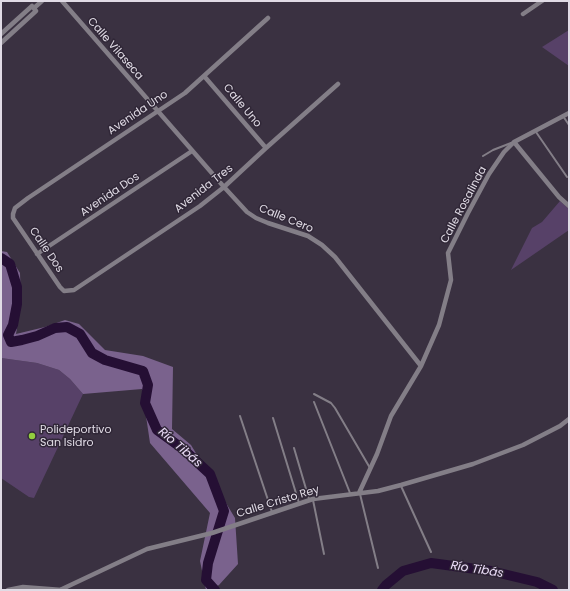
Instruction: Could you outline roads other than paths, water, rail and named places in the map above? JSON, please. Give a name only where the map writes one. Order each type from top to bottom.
[{"type":"street","points":[[1,34],[32,6],[34,8],[42,1]]},
{"type":"street","name":"Calle Vilaseca","points":[[62,1],[140,91]]},
{"type":"street","points":[[523,14],[542,1]]},
{"type":"street","points":[[1,43],[36,11],[34,8]]},
{"type":"street","name":"Avenida Uno","points":[[13,214],[15,208],[28,198],[185,93],[268,18]]},
{"type":"street","name":"Calle Uno","points":[[204,76],[266,148]]},
{"type":"street","name":"Avenida Tres","points":[[70,291],[81,286],[200,206],[224,187],[338,84]]},
{"type":"street","name":"Calle Cero","points":[[140,91],[247,212],[256,218],[308,236],[322,245],[334,257],[421,366]]},
{"type":"street","name":"Calle Rosalinda","points":[[359,493],[378,454],[391,416],[421,366],[439,326],[450,280],[448,253],[489,174],[504,152],[514,142],[569,113]]},
{"type":"street","points":[[514,142],[567,200],[569,206]]},
{"type":"street","name":"Avenida Dos","points":[[37,254],[192,151]]},
{"type":"street","name":"Calle Dos","points":[[13,214],[13,218],[60,287],[64,290],[70,291]]},
{"type":"street","name":"Calle Cristo Rey","points":[[61,590],[147,549],[212,533],[311,499],[378,491],[473,464],[523,445],[560,426],[569,419]]},
{"type":"street","points":[[8,590],[23,587],[61,590]]},
{"type":"lane","points":[[563,116],[569,125]]},
{"type":"lane","points":[[536,130],[567,177]]},
{"type":"lane","points":[[483,156],[493,150],[514,142]]},
{"type":"lane","points":[[314,394],[331,403],[335,408],[370,469]]},
{"type":"lane","points":[[314,402],[351,494]]},
{"type":"lane","points":[[240,416],[272,512]]},
{"type":"lane","points":[[273,418],[299,503]]},
{"type":"lane","points":[[294,448],[311,499],[324,554]]},
{"type":"lane","points":[[401,485],[431,552]]},
{"type":"lane","points":[[359,493],[378,568]]},
{"type":"waterway","name":"Río Tibás","points":[[1,258],[10,264],[17,287],[17,304],[13,325],[8,335],[11,342],[37,336],[55,328],[67,327],[80,334],[92,353],[105,360],[143,371],[148,385],[145,403],[157,430],[183,449],[210,474],[224,511],[208,563],[206,580],[215,590]]},
{"type":"waterway","name":"Río Tibás","points":[[382,590],[403,571],[431,563],[491,571],[537,582],[553,590]]},
{"type":"place","name":"Polideportivo San Isidro","points":[[32,436]]}]
